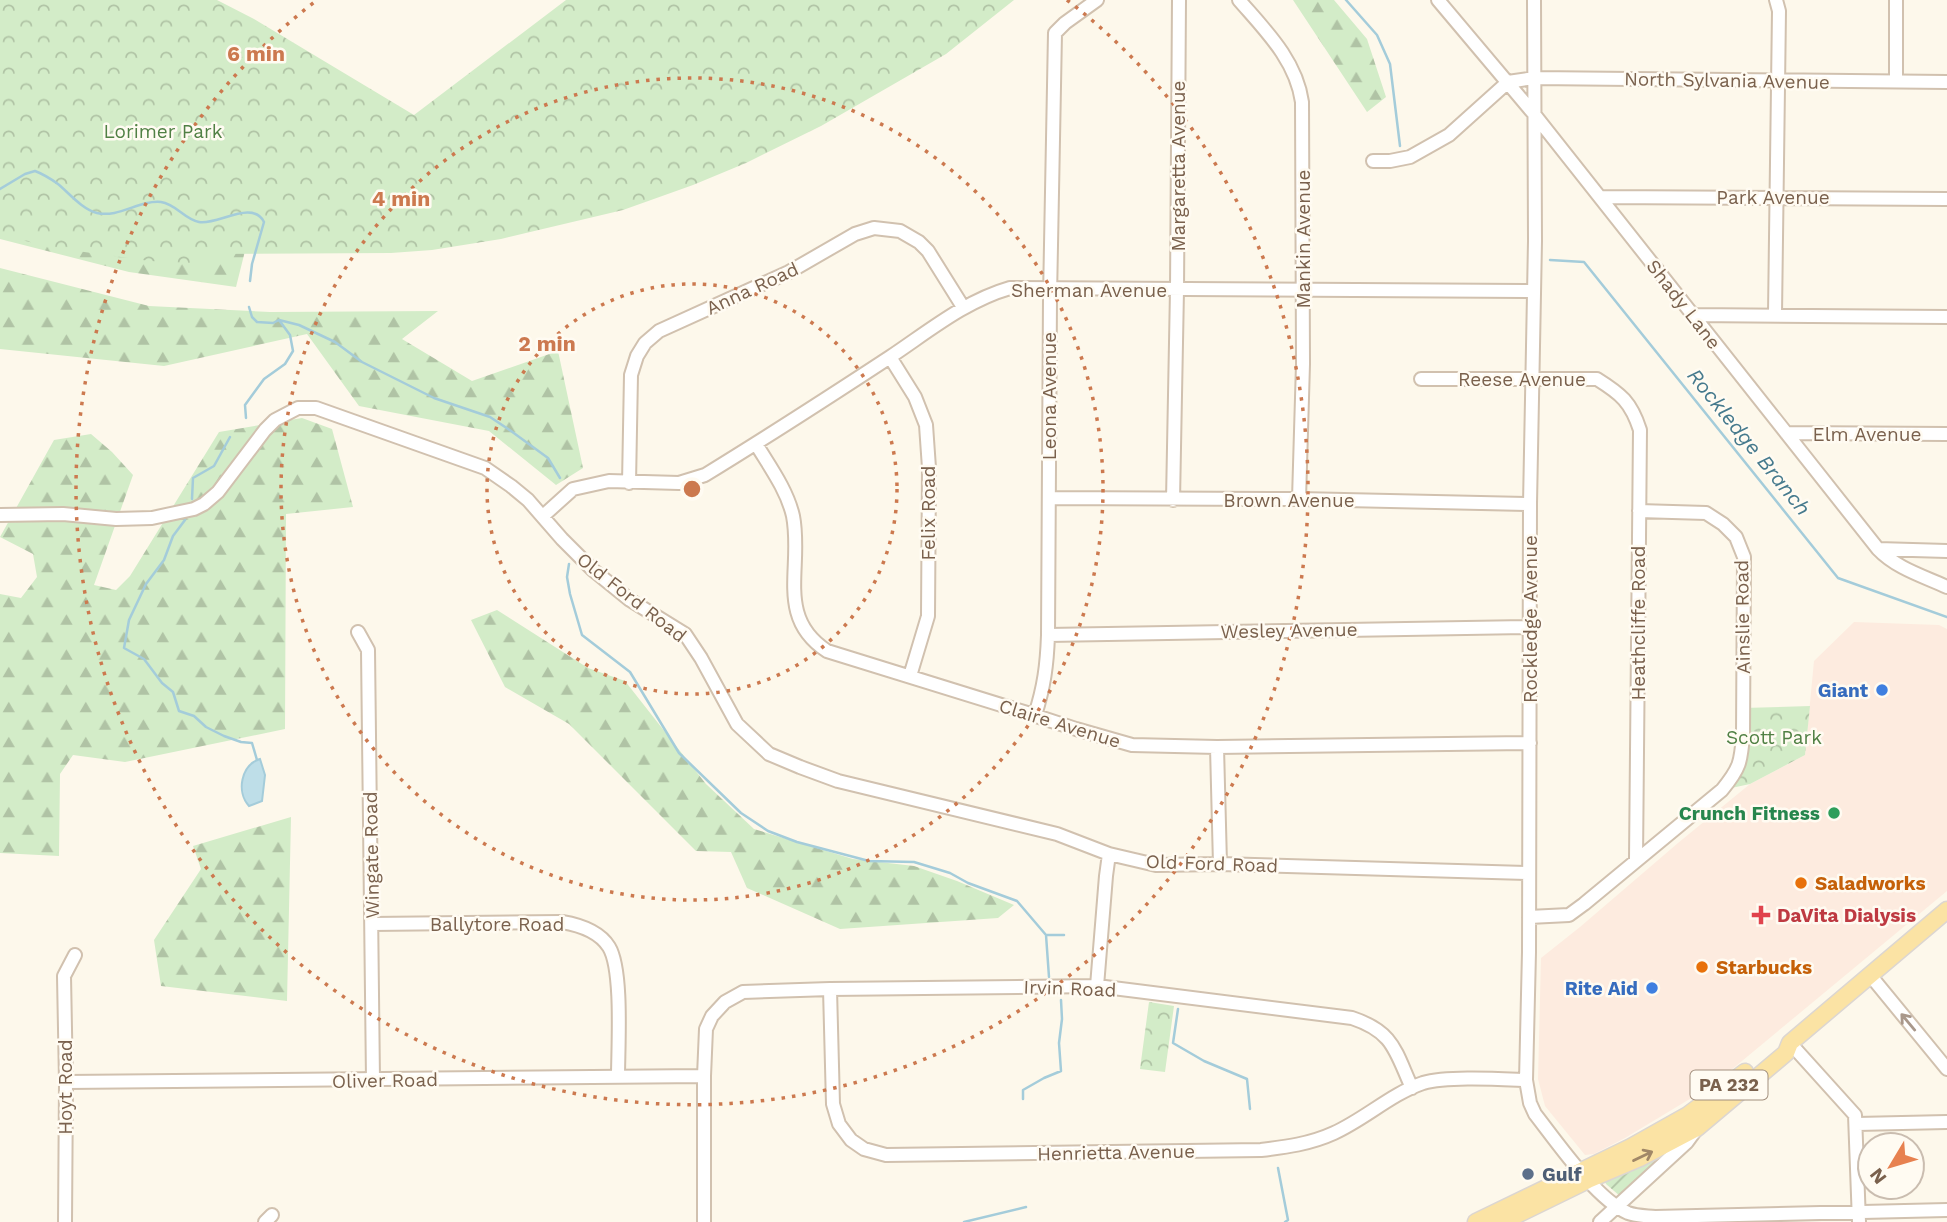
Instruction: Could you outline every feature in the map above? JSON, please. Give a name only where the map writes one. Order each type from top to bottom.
[{"type":"main road","name":"PA 232","points":[[1476,1222],[1583,1175],[1640,1158],[1697,1128],[1786,1053],[1790,1043],[1945,915]]},
{"type":"main road","name":"PA 232","points":[[1502,1222],[1688,1115],[1779,1045],[1790,1043]]},
{"type":"street","name":"Leona Avenue","points":[[1035,715],[1047,668],[1048,635],[1055,33],[1097,0]]},
{"type":"street","name":"Margaretta Avenue","points":[[1172,500],[1179,0]]},
{"type":"street","name":"Mankin Avenue","points":[[1239,0],[1281,50],[1300,86],[1303,139],[1303,365],[1299,499]]},
{"type":"street","name":"Shady Lane","points":[[1438,0],[1534,114],[1878,549],[1886,558],[1947,587]]},
{"type":"street","name":"Rockledge Avenue","points":[[1534,0],[1535,241],[1532,291],[1529,917],[1525,1080],[1532,1109],[1583,1175],[1616,1206]]},
{"type":"street","points":[[1775,314],[1779,11],[1776,0]]},
{"type":"street","points":[[1896,0],[1896,81]]},
{"type":"street","name":"North Sylvania Avenue","points":[[1508,82],[1534,78],[1947,82]]},
{"type":"street","points":[[1373,161],[1410,157],[1449,135],[1508,82]]},
{"type":"street","name":"Park Avenue","points":[[1600,197],[1947,199]]},
{"type":"street","name":"Anna Road","points":[[629,483],[631,376],[636,356],[645,343],[659,331],[789,272],[855,234],[874,228],[900,231],[919,242],[928,251],[963,307]]},
{"type":"street","name":"Sherman Avenue","points":[[543,516],[573,489],[609,481],[679,483],[705,475],[963,307],[1010,288],[1532,291]]},
{"type":"street","points":[[1692,315],[1947,317]]},
{"type":"street","name":"Felix Road","points":[[890,357],[915,397],[926,425],[929,468],[928,616],[910,676]]},
{"type":"street","name":"Reese Avenue","points":[[1421,379],[1597,379],[1618,392]]},
{"type":"street","name":"Heathcliffe Road","points":[[1618,392],[1634,413],[1640,430],[1636,860]]},
{"type":"street","name":"Old Ford Road","points":[[0,515],[63,514],[116,519],[152,517],[194,509],[218,492],[275,420],[298,408],[316,408],[485,468],[520,493],[593,570],[631,600],[685,634],[737,724],[769,754],[800,767],[838,781],[1057,834],[1110,854],[1156,865],[1220,864],[1529,873]]},
{"type":"street","name":"Elm Avenue","points":[[1786,433],[1947,434]]},
{"type":"street","name":"Claire Avenue","points":[[756,444],[785,493],[793,517],[794,604],[802,626],[815,644],[827,651],[1132,744],[1217,747],[1530,743]]},
{"type":"street","name":"Brown Avenue","points":[[1049,498],[1299,499],[1530,504]]},
{"type":"street","name":"Ainslie Road","points":[[1636,860],[1722,790],[1741,762],[1743,734],[1744,557],[1735,537],[1723,524],[1706,513],[1639,511]]},
{"type":"street","points":[[1878,549],[1947,551]]},
{"type":"street","name":"Wesley Avenue","points":[[1048,635],[1531,627]]},
{"type":"street","name":"Wingate Road","points":[[358,632],[368,650],[373,1080]]},
{"type":"street","points":[[1217,747],[1220,864]]},
{"type":"street","points":[[1097,986],[1105,876],[1110,854]]},
{"type":"street","points":[[1529,917],[1569,915],[1636,860]]},
{"type":"street","name":"Ballytore Road","points":[[372,924],[562,922],[580,925],[595,933],[608,946],[617,970],[618,1077]]},
{"type":"street","name":"Hoyt Road","points":[[65,1222],[64,976],[75,955]]},
{"type":"street","points":[[1870,975],[1947,1069]]},
{"type":"street","name":"Irvin Road","points":[[704,1076],[706,1029],[712,1016],[725,1002],[743,992],[1097,986],[1352,1018],[1384,1033],[1394,1047],[1412,1088]]},
{"type":"street","name":"Henrietta Avenue","points":[[830,989],[833,1104],[839,1124],[850,1140],[864,1149],[886,1155],[1261,1150],[1301,1145],[1334,1133],[1426,1082],[1525,1080]]},
{"type":"street","points":[[1790,1043],[1855,1115],[1859,1216]]},
{"type":"street","points":[[704,1076],[705,1222]]},
{"type":"street","name":"Oliver Road","points":[[66,1082],[704,1076]]},
{"type":"street","points":[[1857,1124],[1947,1122]]},
{"type":"street","points":[[1600,1222],[1686,1142],[1697,1128]]},
{"type":"street","points":[[1616,1206],[1629,1214],[1655,1217],[1859,1216],[1947,1210]]},
{"type":"shaded area","points":[[1854,622],[1939,625],[1947,629],[1947,891],[1713,1085],[1625,1138],[1594,1154],[1585,1155],[1545,1106],[1538,1079],[1541,958],[1750,784],[1805,755],[1814,661]]},
{"type":"green space","name":"Lorimer Park","points":[[0,0],[217,0],[254,19],[414,115],[566,0],[1014,0],[946,54],[821,126],[746,163],[623,210],[501,239],[432,250],[391,253],[210,254],[209,264],[150,261],[55,248],[0,235]]},
{"type":"green space","points":[[1293,0],[1334,0],[1367,39],[1386,97],[1367,112]]},
{"type":"green space","points":[[0,194],[253,219],[236,287],[129,272],[0,239]]},
{"type":"green space","points":[[0,268],[149,306],[270,312],[438,311],[402,339],[472,381],[558,351],[583,468],[556,485],[489,431],[359,406],[307,334],[164,366],[0,349]]},
{"type":"green space","points":[[302,418],[332,429],[353,507],[286,514],[285,729],[125,762],[73,755],[60,774],[59,856],[0,853],[0,594],[21,598],[37,577],[33,554],[0,537],[54,440],[91,434],[133,475],[94,585],[116,590],[130,576],[219,432]]},
{"type":"green space","points":[[497,610],[588,668],[625,681],[706,784],[754,829],[853,859],[914,866],[1014,905],[998,918],[840,929],[747,888],[731,852],[696,851],[569,724],[505,687],[471,620]]},
{"type":"green space","name":"Scott Park","points":[[1810,706],[1805,755],[1750,784],[1722,790],[1732,777],[1743,708]]},
{"type":"green space","points":[[291,817],[287,1001],[161,986],[154,940],[201,869],[193,846]]},
{"type":"green space","points":[[1149,1002],[1174,1006],[1165,1072],[1140,1069]]},
{"type":"green space","points":[[1676,1146],[1621,1197],[1606,1184],[1605,1182]]},
{"type":"water","points":[[260,759],[265,775],[262,801],[249,806],[243,794],[243,780],[248,767]]},
{"type":"waterway","name":"Rockledge Branch","points":[[1346,0],[1377,35],[1390,64],[1400,146]]},
{"type":"waterway","points":[[0,189],[35,171],[55,182],[81,205],[97,213],[113,213],[153,202],[171,206],[199,222],[252,213],[264,222],[250,281]]},
{"type":"waterway","name":"Rockledge Branch","points":[[1550,260],[1584,262],[1838,578],[1947,617]]},
{"type":"waterway","points":[[249,307],[257,322],[273,323],[279,320]]},
{"type":"waterway","points":[[279,320],[299,325],[335,342],[362,362],[434,398],[490,417],[548,458],[560,478]]},
{"type":"waterway","points":[[246,418],[245,405],[264,379],[285,364],[293,351],[290,335],[279,320]]},
{"type":"waterway","points":[[192,499],[193,478],[214,466],[230,437]]},
{"type":"waterway","points":[[185,520],[173,536],[164,560],[146,584],[129,620],[124,648],[144,659],[162,683],[173,692],[179,711],[194,716],[206,727],[224,736],[252,743],[257,760]]},
{"type":"waterway","points":[[569,564],[567,577],[570,594],[582,635],[630,672],[679,753],[741,813],[768,831],[797,842],[869,861],[914,862],[950,873],[968,883],[1017,901],[1046,935],[1049,977]]},
{"type":"waterway","points":[[1046,935],[1064,935]]},
{"type":"waterway","points":[[1023,1099],[1023,1090],[1061,1071],[1061,1000]]},
{"type":"waterway","points":[[1178,1009],[1173,1043],[1204,1061],[1247,1079],[1250,1109]]},
{"type":"waterway","points":[[1278,1168],[1288,1220],[1285,1222]]},
{"type":"waterway","points":[[964,1222],[1026,1207]]},
{"type":"place","name":"Giant","points":[[1882,690]]},
{"type":"place","name":"Crunch Fitness","points":[[1834,813]]},
{"type":"place","name":"Saladworks","points":[[1801,883]]},
{"type":"place","name":"DaVita Dialysis","points":[[1761,915]]},
{"type":"place","name":"Starbucks","points":[[1702,967]]},
{"type":"place","name":"Rite Aid","points":[[1652,988]]},
{"type":"place","name":"Gulf","points":[[1528,1174]]}]
